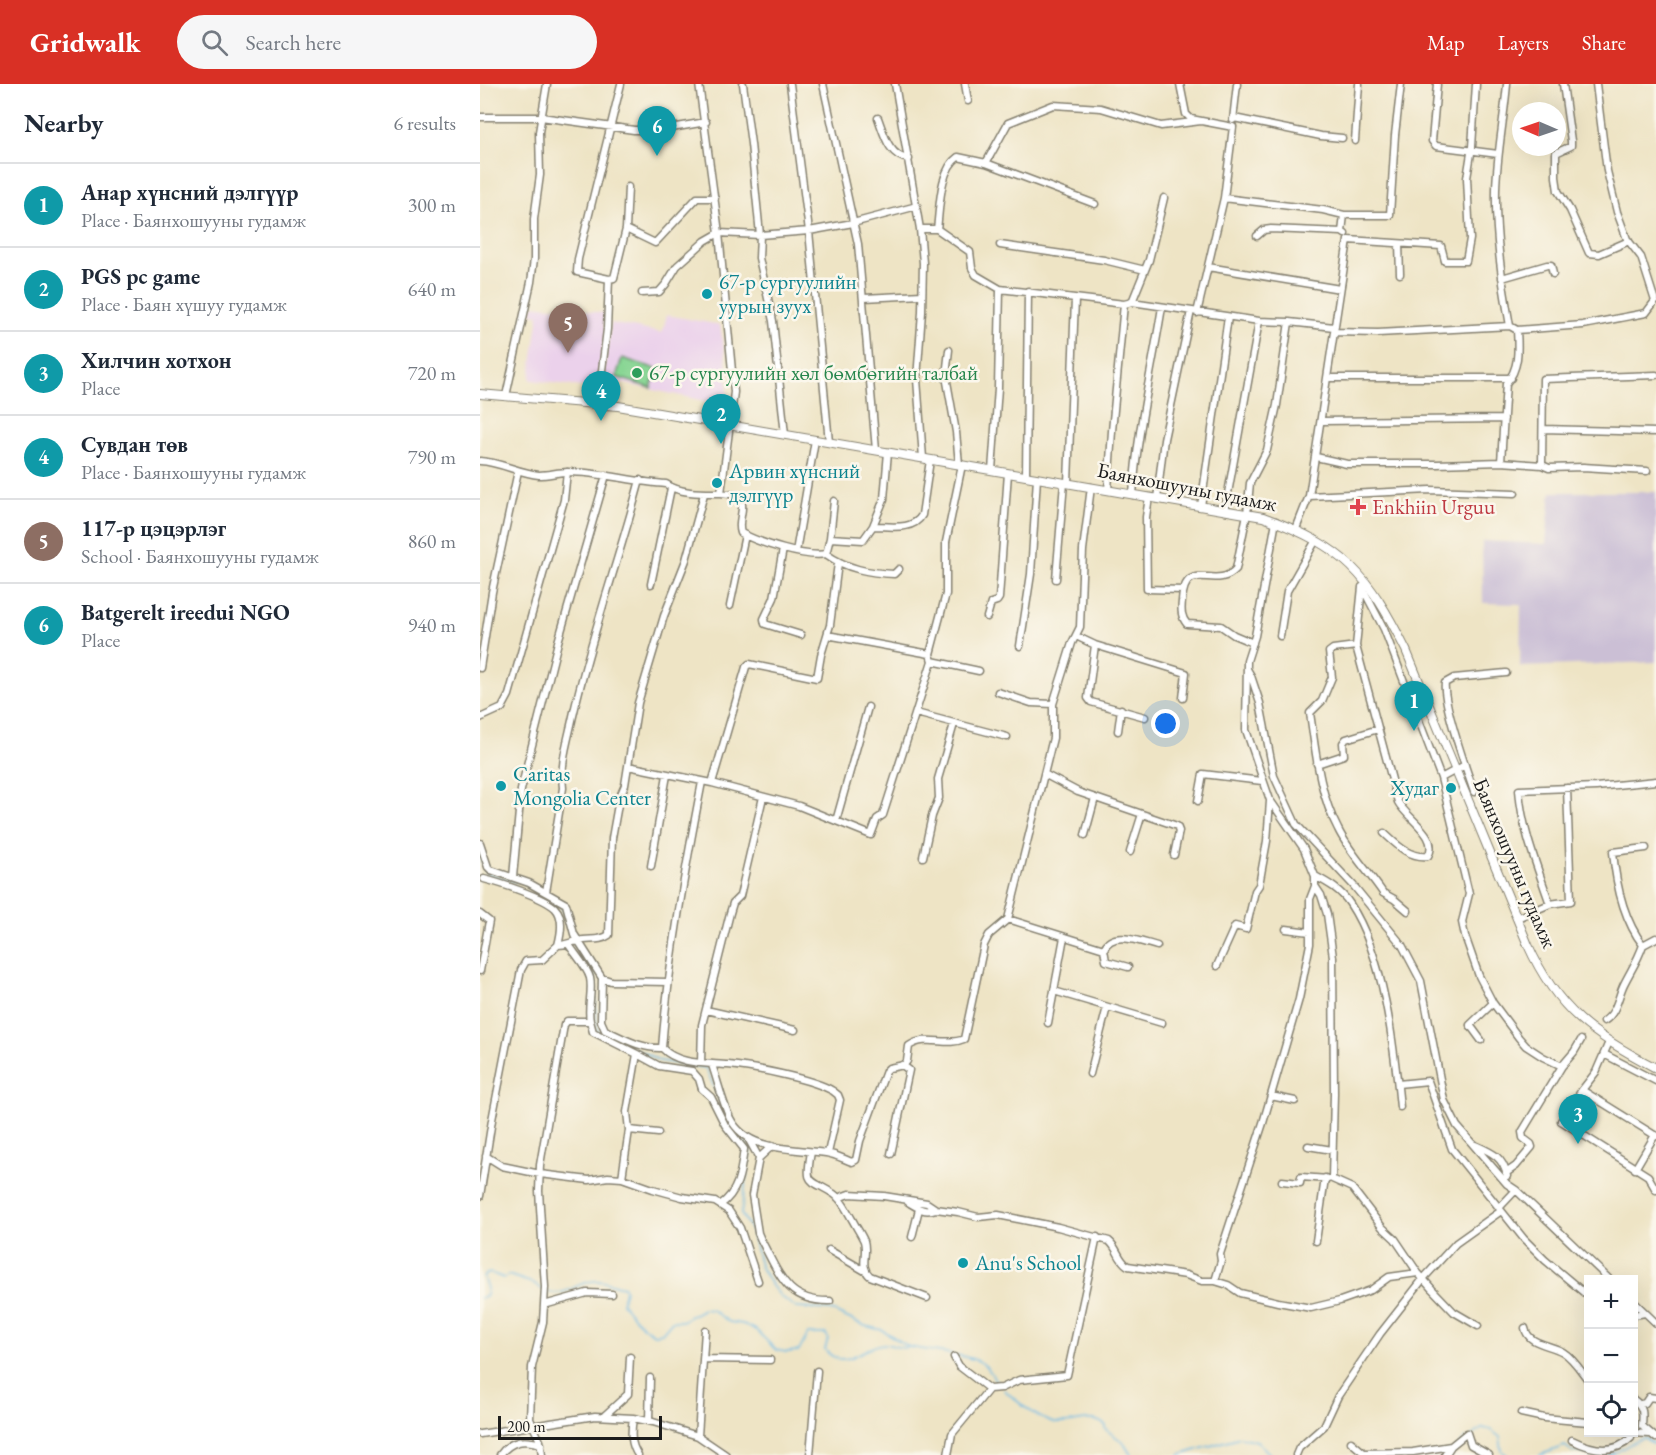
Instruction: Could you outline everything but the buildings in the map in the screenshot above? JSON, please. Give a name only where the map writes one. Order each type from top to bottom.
[{"type":"main road","name":"Баянхошууны гудамж","points":[[480,394],[598,403],[1225,510],[1276,522],[1296,529],[1316,540],[1349,562],[1362,576],[1389,615],[1456,768],[1532,956],[1551,988],[1572,1013],[1609,1042],[1656,1068]]},
{"type":"street","points":[[506,396],[531,282],[534,259],[534,219],[539,187],[538,143],[547,84]]},
{"type":"street","points":[[621,84],[578,259],[577,272],[614,278],[626,229],[628,187]]},
{"type":"street","points":[[699,84],[706,122],[719,233],[734,392],[721,493]]},
{"type":"street","points":[[743,84],[760,236],[759,258],[773,321],[785,435]]},
{"type":"street","points":[[790,84],[809,231],[829,442]]},
{"type":"street","points":[[823,84],[858,244],[876,450]]},
{"type":"street","points":[[873,526],[917,523],[922,515],[927,459],[917,379],[922,295],[920,229],[895,84]]},
{"type":"street","points":[[965,84],[968,101]]},
{"type":"street","points":[[1180,84],[1186,114],[1201,121],[1233,127]]},
{"type":"street","points":[[1183,590],[1147,590],[1146,517],[1153,498],[1164,439],[1194,312],[1208,267],[1224,198],[1237,84]]},
{"type":"street","points":[[1355,141],[1359,84]]},
{"type":"street","points":[[1224,198],[1323,210],[1344,215],[1390,215],[1401,84]]},
{"type":"street","points":[[1437,84],[1432,141],[1436,146],[1498,154]]},
{"type":"street","points":[[1348,240],[1441,246],[1444,261],[1466,261],[1470,238],[1467,178],[1476,84]]},
{"type":"street","points":[[1507,84],[1496,191],[1498,244],[1510,326]]},
{"type":"street","points":[[1563,84],[1571,146],[1556,153],[1554,158],[1560,196],[1570,210],[1590,253],[1599,254],[1629,241]]},
{"type":"street","points":[[920,229],[937,229],[970,252],[972,268],[976,275],[1000,289],[1124,304],[1132,302],[1259,321],[1289,322],[1378,333],[1510,326],[1517,330],[1583,325],[1646,313],[1655,301],[1641,257],[1629,241],[1617,212],[1607,171],[1596,84]]},
{"type":"street","points":[[986,163],[1008,123],[1053,105],[1101,108],[1161,126],[1201,121]]},
{"type":"street","points":[[480,117],[541,117],[633,130],[660,130],[706,122]]},
{"type":"street","points":[[878,118],[890,148],[903,159],[909,159]]},
{"type":"street","points":[[1234,118],[1321,136],[1342,138]]},
{"type":"street","points":[[937,229],[940,197],[950,162],[958,157],[986,163],[1095,204]]},
{"type":"street","points":[[626,229],[655,243],[697,198],[715,198]]},
{"type":"street","points":[[1132,302],[1145,270],[1164,198]]},
{"type":"street","points":[[642,293],[659,292],[677,266],[705,241],[719,233],[760,236],[809,231],[853,223],[916,206]]},
{"type":"street","points":[[1296,529],[1309,496],[1322,421],[1348,240],[1342,232],[1344,215]]},
{"type":"street","points":[[1257,236],[1264,230],[1271,229],[1342,232]]},
{"type":"street","points":[[1399,244],[1400,274]]},
{"type":"street","points":[[1000,245],[1104,260],[1145,270]]},
{"type":"street","points":[[1502,278],[1547,265],[1551,265],[1552,274]]},
{"type":"street","points":[[1208,267],[1340,289]]},
{"type":"street","points":[[598,403],[607,329],[609,279]]},
{"type":"street","points":[[992,470],[998,388],[1000,289]]},
{"type":"street","points":[[1026,476],[1028,291]]},
{"type":"street","points":[[864,298],[922,295]]},
{"type":"street","points":[[1056,579],[1066,483],[1075,299]]},
{"type":"street","points":[[1108,490],[1124,304]]},
{"type":"street","points":[[1133,495],[1139,436],[1162,307]]},
{"type":"street","points":[[1648,310],[1656,314]]},
{"type":"street","points":[[1201,506],[1228,317]]},
{"type":"street","points":[[1225,510],[1259,321]]},
{"type":"street","points":[[1253,643],[1234,635],[1221,626],[1187,624],[1181,611],[1183,590],[1184,584],[1189,579],[1223,577],[1231,575],[1236,569],[1247,514],[1250,483],[1267,450],[1277,405],[1289,322]]},
{"type":"street","points":[[1501,462],[1506,383],[1515,368],[1518,350],[1517,330]]},
{"type":"street","points":[[628,766],[711,783],[799,806],[871,835],[873,833],[877,819],[883,815],[916,713],[946,594],[946,542],[961,465],[946,376],[949,350]]},
{"type":"street","points":[[1542,465],[1543,379],[1656,375]]},
{"type":"street","points":[[1327,378],[1511,378]]},
{"type":"street","points":[[1322,421],[1504,419]]},
{"type":"street","points":[[1543,429],[1656,432]]},
{"type":"street","points":[[796,552],[815,440]]},
{"type":"street","points":[[830,538],[863,540],[873,526],[884,499],[888,452]]},
{"type":"street","points":[[1316,457],[1347,464],[1501,462],[1542,465],[1549,468],[1583,467],[1647,471]]},
{"type":"street","points":[[480,460],[541,475],[567,472],[606,475],[666,484],[671,488],[704,494],[738,495],[743,505],[738,525],[741,533],[745,535],[783,549],[826,554],[838,563],[872,572],[894,574],[899,569]]},
{"type":"street","points":[[480,668],[492,592],[518,471]]},
{"type":"street","points":[[480,718],[502,708],[508,695],[564,500],[567,472]]},
{"type":"street","points":[[987,617],[991,603],[997,602],[999,598],[1008,473]]},
{"type":"street","points":[[513,877],[521,790],[558,642],[606,475]]},
{"type":"street","points":[[1020,646],[1031,574],[1037,478]]},
{"type":"street","points":[[546,892],[563,788],[561,771],[579,690],[640,480]]},
{"type":"street","points":[[748,1139],[772,1146],[828,1153],[852,1162],[856,1160],[860,1141],[885,1071],[904,1065],[907,1061],[909,1046],[914,1042],[920,1040],[957,1043],[964,1039],[984,945],[989,935],[1008,919],[1053,738],[1053,704],[1072,643],[1080,627],[1083,550],[1091,487]]},
{"type":"street","points":[[651,584],[671,488]]},
{"type":"street","points":[[1309,496],[1430,490],[1515,493]]},
{"type":"street","points":[[558,945],[602,940],[609,935],[612,838],[619,799],[625,785],[638,703],[664,616],[686,561],[704,494]]},
{"type":"street","points":[[826,554],[834,501]]},
{"type":"street","points":[[1215,1281],[1221,1261],[1220,1254],[1271,1096],[1299,999],[1310,944],[1310,899],[1315,886],[1315,876],[1304,849],[1270,800],[1246,730],[1247,661],[1253,643],[1276,522]]},
{"type":"street","points":[[730,606],[745,535]]},
{"type":"street","points":[[1280,636],[1287,591],[1316,540]]},
{"type":"street","points":[[783,549],[778,586],[764,619],[765,624],[801,635]]},
{"type":"street","points":[[711,783],[746,667],[749,664],[817,678],[827,635],[838,563]]},
{"type":"street","points":[[1362,576],[1356,646],[1398,802],[1402,810],[1426,833],[1432,843],[1431,851],[1428,856],[1411,854],[1400,848],[1384,833]]},
{"type":"street","points":[[1362,587],[1384,629],[1441,778],[1468,894],[1462,922],[1479,976],[1493,1003],[1513,1032],[1526,1046],[1543,1058],[1562,1066]]},
{"type":"street","points":[[827,635],[979,671]]},
{"type":"street","points":[[1076,636],[1095,645],[1186,673],[1183,698]]},
{"type":"street","points":[[1095,645],[1088,698],[1091,702],[1145,717]]},
{"type":"street","points":[[1356,646],[1333,649],[1329,652],[1332,677],[1322,701],[1310,713],[1317,764],[1325,799],[1338,831],[1383,893],[1408,911]]},
{"type":"street","points":[[1247,669],[1260,703],[1274,776],[1296,824],[1353,885],[1402,945],[1421,981],[1444,1100],[1457,1126],[1507,1184],[1605,1275]]},
{"type":"street","points":[[1474,792],[1444,691],[1445,684],[1454,678],[1506,674]]},
{"type":"street","points":[[998,692],[1031,703],[1053,704]]},
{"type":"street","points":[[836,821],[868,707]]},
{"type":"street","points":[[1118,731],[1121,709]]},
{"type":"street","points":[[916,713],[1007,737]]},
{"type":"street","points":[[923,857],[932,816],[939,798],[938,779],[954,724]]},
{"type":"street","points":[[1439,729],[1453,724]]},
{"type":"street","points":[[1317,764],[1344,755],[1344,740],[1378,729]]},
{"type":"street","points":[[1441,778],[1465,765]]},
{"type":"street","points":[[1044,774],[1078,792],[1177,826],[1179,831],[1174,855]]},
{"type":"street","points":[[1198,801],[1203,774],[1262,781]]},
{"type":"street","points":[[651,866],[667,775]]},
{"type":"street","points":[[1550,904],[1524,824],[1519,790],[1596,787],[1656,781]]},
{"type":"street","points":[[702,782],[689,847],[668,982],[662,1048],[670,1057],[712,1065],[727,1064],[784,1075],[828,1088],[838,1095],[840,1100],[828,1153]]},
{"type":"street","points":[[1517,918],[1550,904],[1571,901],[1567,788]]},
{"type":"street","points":[[701,1063],[702,1025],[730,913],[733,903],[740,896],[763,797]]},
{"type":"street","points":[[1085,835],[1095,798]]},
{"type":"street","points":[[1217,966],[1234,926],[1246,929],[1255,891],[1259,885],[1267,841],[1270,800]]},
{"type":"street","points":[[1130,852],[1142,814]]},
{"type":"street","points":[[480,843],[491,870],[513,877],[566,904],[573,943],[590,976],[591,1003],[588,1013],[593,1032],[659,1066],[692,1071],[699,1079],[702,1089],[711,1097],[725,1125],[744,1149],[758,1233],[785,1284],[802,1297],[817,1301],[830,1300]]},
{"type":"street","points":[[1643,945],[1627,920],[1613,852],[1646,848]]},
{"type":"street","points":[[480,871],[482,878],[528,893],[555,908],[559,916],[561,933],[558,945],[542,960],[526,961],[521,970],[480,1196]]},
{"type":"street","points":[[1315,876],[1334,885],[1350,903],[1376,960],[1400,1107]]},
{"type":"street","points":[[1315,886],[1321,895],[1327,914],[1333,957],[1334,1093],[1332,1150],[1316,1241]]},
{"type":"street","points":[[480,914],[489,921],[480,971]]},
{"type":"street","points":[[1008,919],[1104,949]]},
{"type":"street","points":[[1286,929],[1310,933]]},
{"type":"street","points":[[1048,1023],[1064,937]]},
{"type":"street","points":[[1128,967],[1106,961],[1104,949],[1112,939],[1121,938],[1157,946]]},
{"type":"street","points":[[1604,1021],[1614,1010],[1624,984],[1638,962],[1643,945],[1656,938]]},
{"type":"street","points":[[573,943],[602,978],[611,981],[668,982]]},
{"type":"street","points":[[602,978],[602,1027],[604,1030],[651,1049],[662,1048]]},
{"type":"street","points":[[1054,991],[1162,1023]]},
{"type":"street","points":[[1481,1040],[1470,1025],[1493,1003]]},
{"type":"street","points":[[1090,1074],[1107,1007]]},
{"type":"street","points":[[706,1010],[795,1030]]},
{"type":"street","points":[[542,1455],[541,1444],[530,1419],[532,1367],[543,1322],[544,1305],[538,1191],[564,1026],[567,1021],[590,1021]]},
{"type":"street","points":[[1506,1173],[1516,1166],[1532,1147],[1523,1138],[1522,1132],[1562,1066],[1581,1040]]},
{"type":"street","points":[[1609,1042],[1596,1072],[1561,1121],[1648,1176],[1656,1190]]},
{"type":"street","points":[[622,1178],[629,1130],[627,1112],[637,1054]]},
{"type":"street","points":[[1604,1054],[1656,1081]]},
{"type":"street","points":[[712,1065],[730,1119],[748,1139],[759,1158]]},
{"type":"street","points":[[891,1154],[909,1070],[901,1065]]},
{"type":"street","points":[[1398,1084],[1428,1081],[1452,1149],[1500,1210],[1545,1260],[1584,1293]]},
{"type":"street","points":[[1582,1090],[1656,1136],[1635,1169]]},
{"type":"street","points":[[1271,1096],[1295,1101]]},
{"type":"street","points":[[1440,1117],[1457,1126]]},
{"type":"street","points":[[629,1130],[658,1133]]},
{"type":"street","points":[[1470,1143],[1497,1155],[1503,1162],[1507,1184]]},
{"type":"street","points":[[720,1206],[729,1199],[748,1168],[772,1146]]},
{"type":"street","points":[[1308,1146],[1332,1150]]},
{"type":"street","points":[[811,1152],[807,1171],[809,1177],[818,1186],[838,1198],[864,1243],[863,1267],[865,1272]]},
{"type":"street","points":[[486,1156],[502,1166],[540,1174],[589,1180],[608,1177],[622,1178],[682,1197],[715,1202],[729,1211],[740,1228],[759,1281]]},
{"type":"street","points":[[1282,1181],[1300,1184],[1301,1177],[1328,1179],[1352,1188],[1382,1227],[1395,1239],[1423,1279],[1454,1312],[1478,1326]]},
{"type":"street","points":[[1296,1455],[1299,1448],[1324,1426],[1338,1396],[1380,1334],[1423,1279],[1456,1243],[1500,1210],[1516,1190]]},
{"type":"street","points":[[838,1198],[857,1193],[927,1203],[936,1209],[983,1218],[999,1215],[1097,1238],[1115,1246],[1122,1262],[1128,1266],[1186,1275],[1202,1281],[1215,1281],[1228,1285],[1240,1293],[1311,1308],[1371,1290],[1389,1277],[1418,1273]]},
{"type":"street","points":[[902,1199],[919,1209],[930,1211],[936,1209]]},
{"type":"street","points":[[912,1237],[919,1209]]},
{"type":"street","points":[[954,1357],[959,1366],[989,1389],[1002,1388],[1019,1380],[1067,1375],[1097,1238]]},
{"type":"street","points":[[829,1250],[870,1276],[927,1298]]},
{"type":"street","points":[[544,1305],[587,1293],[612,1294]]},
{"type":"street","points":[[1638,1306],[1656,1323]]},
{"type":"street","points":[[1638,1314],[1645,1313]]},
{"type":"street","points":[[1525,1328],[1530,1340],[1552,1346],[1566,1353],[1584,1375]]},
{"type":"street","points":[[698,1436],[705,1330]]},
{"type":"street","points":[[604,1416],[628,1394],[630,1357]]},
{"type":"street","points":[[703,1359],[770,1360]]},
{"type":"street","points":[[810,1455],[817,1371]]},
{"type":"street","points":[[649,1421],[650,1378]]},
{"type":"street","points":[[948,1455],[952,1434],[989,1389]]},
{"type":"street","points":[[1641,1404],[1645,1403],[1649,1397],[1656,1398]]},
{"type":"street","points":[[1638,1402],[1643,1411],[1642,1426],[1653,1436]]},
{"type":"street","points":[[1521,1413],[1544,1418],[1584,1422]]},
{"type":"street","points":[[480,1434],[604,1416],[633,1418],[698,1436],[726,1455]]},
{"type":"street","points":[[633,1418],[632,1446],[638,1455]]},
{"type":"street","points":[[1638,1434],[1653,1436]]},
{"type":"street","points":[[1351,1442],[1364,1453],[1420,1452],[1451,1446],[1468,1436],[1472,1445],[1489,1455]]},
{"type":"street","points":[[1572,1440],[1587,1448],[1606,1450],[1622,1447],[1631,1437]]},
{"type":"street","points":[[500,1455],[514,1442],[528,1441],[541,1444]]},
{"type":"street","points":[[1445,1455],[1451,1446]]},
{"type":"shaded area","points":[[533,305],[605,313],[604,328],[606,329],[596,389],[530,378],[539,315],[532,314]]},
{"type":"shaded area","points":[[667,315],[720,325],[727,366],[728,406],[603,379],[611,323],[662,333]]},
{"type":"shaded area","points":[[1551,492],[1656,492],[1656,662],[1520,667],[1521,604],[1483,603],[1482,541],[1546,544]]},
{"type":"green space","name":"67-р сургуулийн хөл бөмбөгийн талбай","points":[[622,358],[657,369],[651,388],[616,377]]},
{"type":"waterway","points":[[480,854],[486,873],[516,882]]},
{"type":"waterway","points":[[526,885],[561,905],[572,940]]},
{"type":"waterway","points":[[574,944],[594,975],[597,1030],[660,1061],[706,1068],[722,1106]]},
{"type":"waterway","points":[[727,1119],[731,1128]]},
{"type":"waterway","points":[[734,1132],[744,1140],[750,1151],[741,1214],[752,1231],[760,1266],[781,1297],[797,1308],[830,1310],[865,1326],[882,1330],[909,1347],[952,1354]]},
{"type":"waterway","points":[[480,1298],[486,1296],[487,1288],[483,1277],[489,1273],[502,1278],[508,1275],[535,1284],[543,1290]]},
{"type":"waterway","points":[[548,1292],[567,1291],[583,1283],[595,1281],[624,1287],[622,1303],[640,1324],[654,1334],[662,1333],[672,1321],[682,1321],[703,1309],[712,1310],[729,1322],[743,1324],[756,1330],[776,1350],[786,1352],[799,1351],[808,1334],[826,1334],[828,1338],[825,1350],[840,1359],[854,1356],[876,1345],[908,1347]]},
{"type":"waterway","points":[[957,1355],[982,1363],[998,1385]]},
{"type":"waterway","points":[[1004,1390],[1032,1412],[1051,1422],[1099,1421],[1105,1425],[1105,1429],[1123,1442],[1131,1455]]},
{"type":"waterway","points":[[1471,1436],[1483,1428],[1491,1430],[1500,1437],[1502,1451],[1507,1455]]},
{"type":"waterway","points":[[1180,1455],[1240,1437],[1257,1441],[1271,1455]]},
{"type":"waterway","points":[[1451,1455],[1466,1438]]},
{"type":"waterway","points":[[1608,1455],[1644,1438],[1656,1445]]},
{"type":"waterway","points":[[1540,1455],[1565,1446],[1573,1452],[1595,1453]]},
{"type":"place","name":"Batgerelt ireedui NGO","points":[[657,156]]},
{"type":"place","name":"67-р сургуулийн уурын зуух","points":[[707,294]]},
{"type":"place","name":"117-р цэцэрлэг","points":[[568,353]]},
{"type":"place","name":"67-р сургуулийн хөл бөмбөгийн талбай","points":[[637,373]]},
{"type":"place","name":"Сувдан төв","points":[[601,421]]},
{"type":"place","name":"PGS pc game","points":[[721,444]]},
{"type":"place","name":"Арвин хүнсний дэлгүүр","points":[[717,483]]},
{"type":"place","name":"Enkhiin Urguu","points":[[1358,507]]},
{"type":"place","name":"Анар хүнсний дэлгүүр","points":[[1414,731]]},
{"type":"place","name":"Caritas Mongolia Center","points":[[501,786]]},
{"type":"place","name":"Худаг","points":[[1451,788]]},
{"type":"place","name":"Хилчин хотхон","points":[[1578,1144]]},
{"type":"place","name":"Anu's School","points":[[963,1263]]}]
